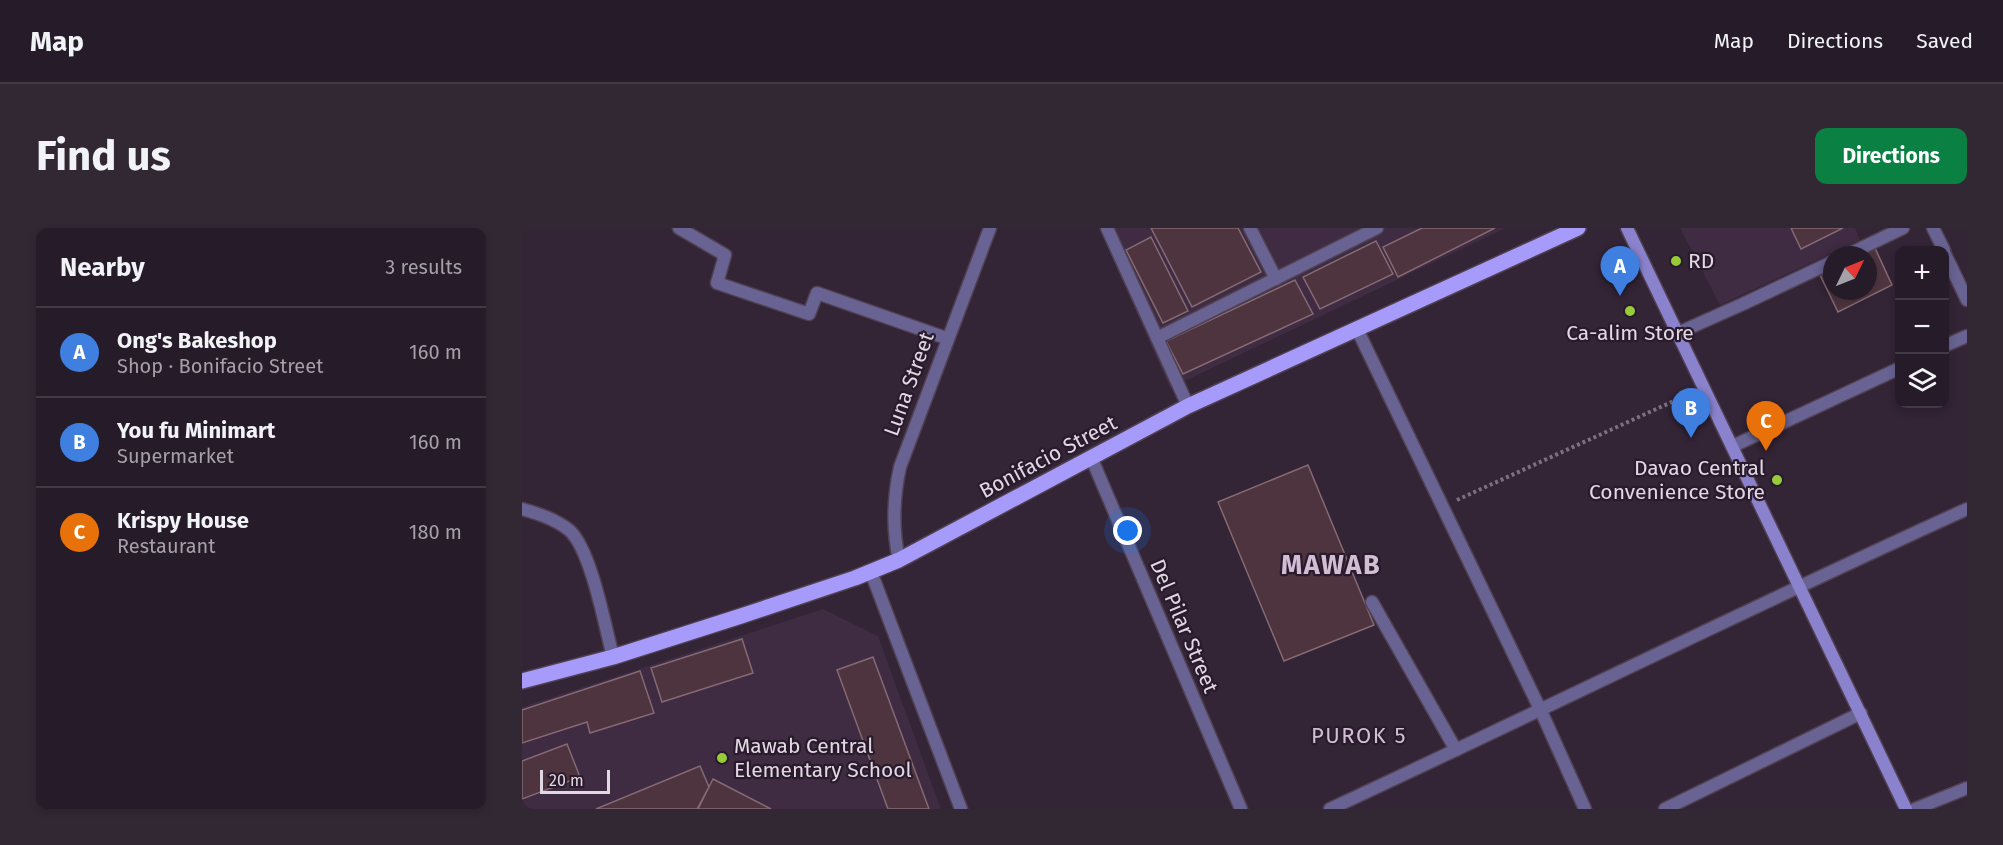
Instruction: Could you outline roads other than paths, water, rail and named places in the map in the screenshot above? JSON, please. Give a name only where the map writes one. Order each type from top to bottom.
[{"type":"main road","name":"Bonifacio Street","points":[[522,681],[613,657],[799,597],[899,560],[1188,406],[1578,228]]},
{"type":"main road","points":[[1627,228],[1906,809]]},
{"type":"street","points":[[679,228],[725,255],[717,283],[809,314],[817,293],[946,338]]},
{"type":"street","name":"Luna Street","points":[[899,560],[894,538],[893,517],[900,466],[946,338],[990,228]]},
{"type":"street","points":[[1107,228],[1188,406]]},
{"type":"street","points":[[1250,228],[1276,279]]},
{"type":"street","points":[[1157,338],[1377,228]]},
{"type":"street","points":[[1865,246],[1903,228]]},
{"type":"street","points":[[1933,228],[1942,246]]},
{"type":"street","points":[[1949,262],[1967,300]]},
{"type":"street","points":[[1678,333],[1823,266]]},
{"type":"street","points":[[1357,329],[1541,711],[1585,809]]},
{"type":"street","points":[[1949,344],[1967,336]]},
{"type":"street","points":[[1732,446],[1895,370]]},
{"type":"street","name":"Del Pilar Street","points":[[1091,458],[1241,809]]},
{"type":"street","points":[[522,509],[556,521],[570,531],[581,544],[613,657]]},
{"type":"street","points":[[1330,809],[1541,711],[1800,585],[1967,509]]},
{"type":"street","points":[[871,572],[961,809]]},
{"type":"street","points":[[1372,602],[1456,750]]},
{"type":"street","points":[[1665,809],[1861,713]]},
{"type":"street","points":[[1915,809],[1967,788]]},
{"type":"place","name":"RD","points":[[1676,261]]},
{"type":"place","name":"Ong's Bakeshop","points":[[1620,296]]},
{"type":"place","name":"Ca-alim Store","points":[[1630,311]]},
{"type":"place","name":"You fu Minimart","points":[[1691,438]]},
{"type":"place","name":"Krispy House","points":[[1766,451]]},
{"type":"place","name":"Davao Central Convenience Store","points":[[1777,480]]},
{"type":"place","name":"Mawab Central Elementary School","points":[[722,758]]},
{"type":"district","name":"MAWAB","points":[[1331,565]]},
{"type":"district","name":"PUROK 5","points":[[1359,735]]}]
